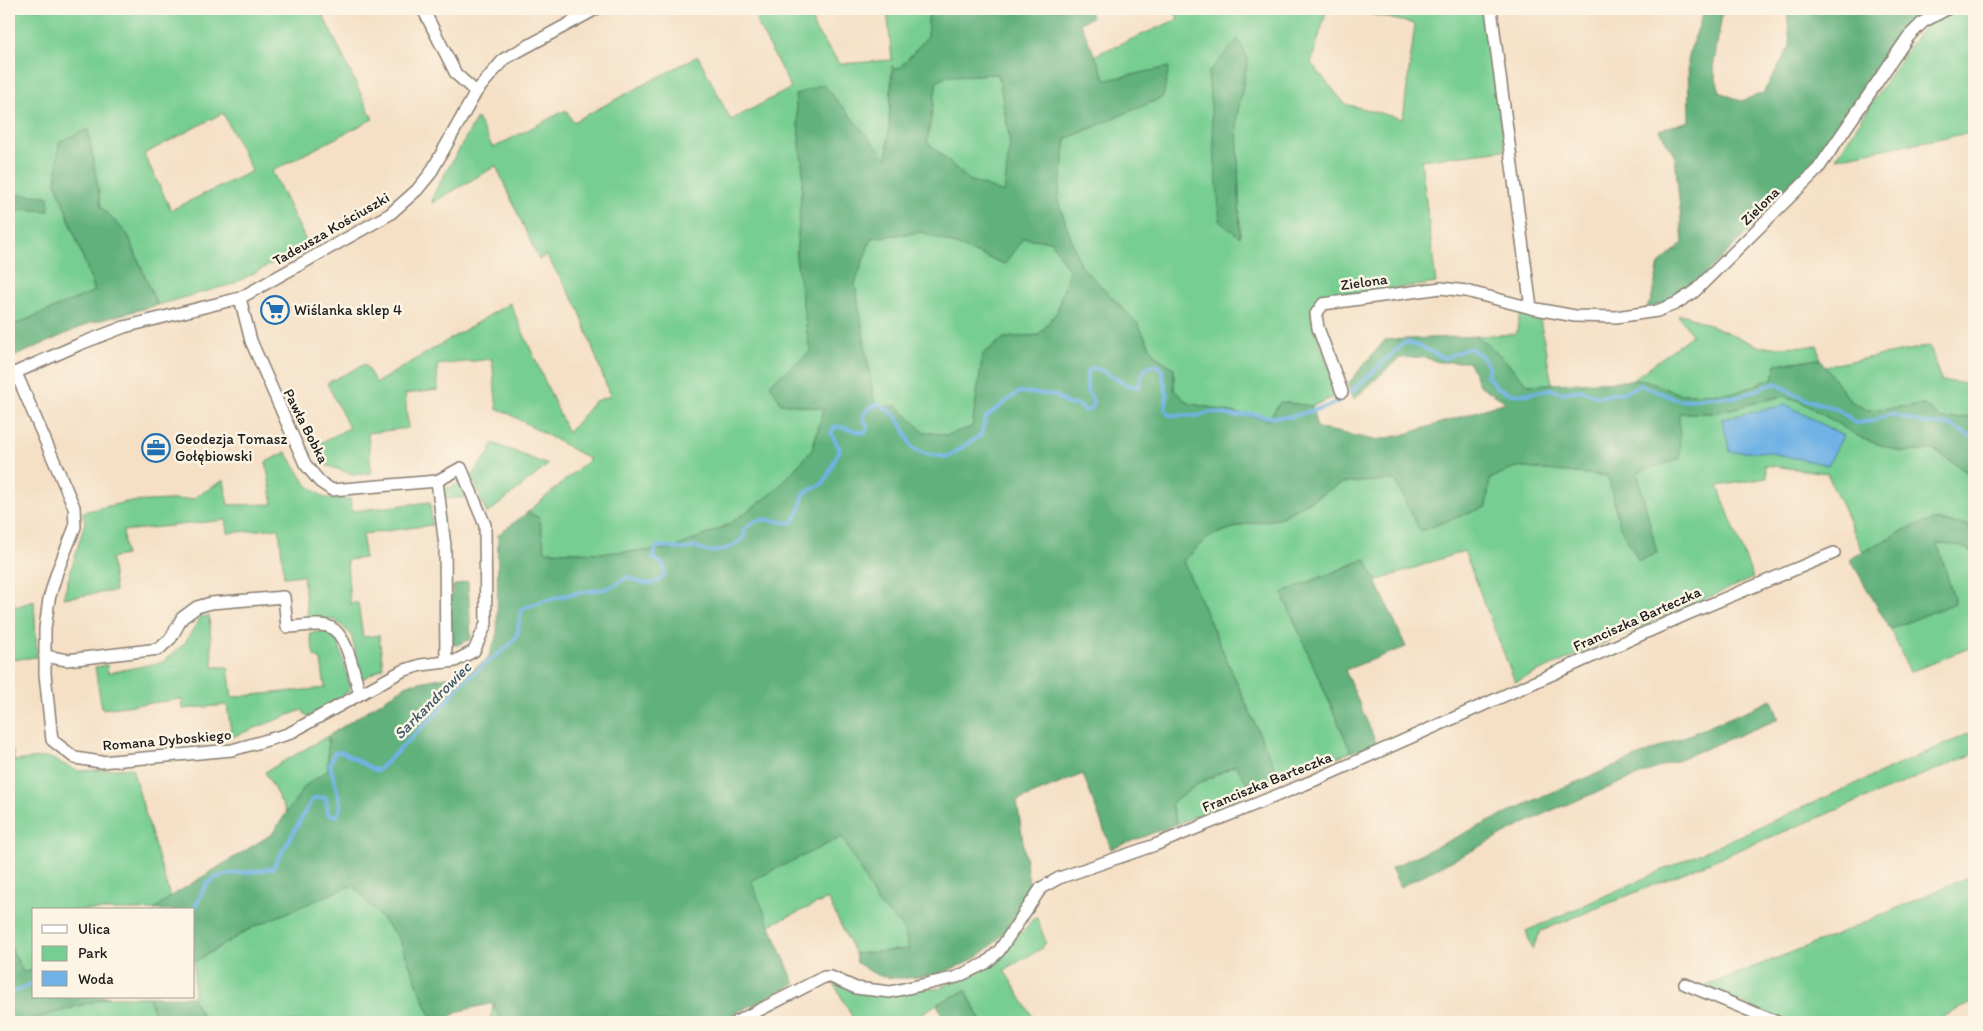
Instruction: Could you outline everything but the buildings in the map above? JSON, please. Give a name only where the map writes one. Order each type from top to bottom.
[{"type":"street","points":[[423,9],[456,74],[476,92]]},
{"type":"street","name":"Tadeusza Kościuszki","points":[[12,374],[124,326],[240,298],[390,214],[404,203],[430,174],[476,92],[504,59],[596,9]]},
{"type":"street","points":[[1492,9],[1531,308]]},
{"type":"street","name":"Zielona","points":[[1342,392],[1318,328],[1316,314],[1324,304],[1441,288],[1466,291],[1531,308],[1575,316],[1616,316],[1657,311],[1694,292],[1818,169],[1908,37],[1923,22],[1946,9]]},
{"type":"street","name":"Pawła Bobka","points":[[240,298],[251,341],[263,372],[305,464],[320,482],[332,490],[437,481],[461,468]]},
{"type":"street","name":"Romana Dyboskiego","points":[[12,374],[74,507],[75,527],[57,572],[49,599],[45,674],[52,740],[75,758],[101,762],[232,750],[288,734],[402,671],[420,665],[455,661],[474,651],[486,624],[485,524],[461,468]]},
{"type":"street","points":[[437,481],[445,546],[446,662]]},
{"type":"street","name":"Franciszka Barteczka","points":[[736,1022],[824,977],[831,977],[856,988],[890,992],[957,977],[986,963],[999,951],[1041,888],[1059,878],[1155,845],[1315,780],[1667,622],[1834,553]]},
{"type":"street","points":[[45,656],[67,660],[159,649],[171,638],[182,618],[197,607],[211,603],[284,597],[287,627],[326,625],[337,631],[343,639],[360,694]]},
{"type":"street","points":[[1685,984],[1777,1022]]},
{"type":"green space","points":[[9,9],[320,9],[373,119],[272,171],[308,245],[233,284],[157,305],[128,235],[101,207],[88,130],[56,183],[95,291],[9,327],[9,215],[24,209],[49,211],[13,194],[9,195]],"holes":[[[223,113],[252,171],[171,210],[144,154]]]},
{"type":"green space","points":[[768,9],[811,9],[814,28],[840,64],[892,60],[887,9],[929,9],[927,37],[900,68],[893,69],[892,65],[887,160],[823,84],[795,95],[803,173],[796,257],[810,352],[781,403],[824,409],[812,450],[773,493],[728,525],[672,549],[603,553],[545,551],[539,518],[528,512],[590,459],[502,410],[497,410],[492,359],[437,365],[438,390],[405,394],[408,428],[368,433],[371,473],[355,475],[322,464],[313,447],[349,428],[327,383],[365,364],[376,383],[510,303],[568,433],[595,401],[610,396],[578,307],[546,255],[539,260],[496,166],[432,203],[434,193],[477,118],[493,148],[566,110],[573,122],[698,56],[731,120],[791,88],[756,21]]},
{"type":"green space","points":[[929,9],[1088,9],[1092,17],[1080,23],[1106,80],[1169,67],[1163,97],[1066,139],[1058,201],[1080,265],[1138,324],[1155,356],[1174,368],[1174,390],[1188,403],[1269,420],[1280,402],[1312,406],[1317,428],[1375,440],[1403,435],[1506,402],[1479,385],[1469,362],[1438,362],[1424,357],[1399,358],[1354,399],[1347,385],[1385,340],[1476,336],[1502,357],[1528,385],[1645,380],[1679,394],[1734,393],[1774,378],[1775,364],[1820,359],[1849,400],[1867,410],[1924,405],[1942,419],[1974,417],[1974,492],[1968,491],[1968,473],[1935,450],[1901,452],[1863,439],[1800,401],[1783,396],[1713,413],[1679,413],[1680,459],[1637,472],[1657,553],[1639,561],[1620,527],[1608,476],[1515,467],[1490,479],[1486,507],[1420,531],[1395,480],[1342,483],[1277,519],[1242,525],[1210,536],[1183,561],[1279,778],[1253,791],[1235,765],[1196,785],[1171,804],[1177,824],[1111,849],[1083,774],[1017,801],[1031,896],[996,942],[971,960],[946,971],[919,977],[893,978],[881,976],[857,963],[855,954],[909,949],[902,925],[879,905],[842,837],[751,881],[795,984],[717,1022],[501,1022],[493,1003],[460,1011],[439,1022],[433,1022],[399,939],[353,885],[253,927],[195,961],[195,908],[156,908],[170,897],[272,834],[305,786],[328,770],[328,736],[409,684],[467,673],[487,660],[497,636],[498,535],[528,512],[539,518],[545,551],[603,553],[672,549],[728,525],[773,493],[812,450],[824,409],[781,403],[770,384],[810,352],[796,257],[803,173],[795,95],[823,84],[887,159],[893,69],[900,68],[927,37]],"holes":[[[998,74],[1010,142],[1004,193],[969,180],[927,142],[937,81],[948,76]],[[922,232],[1005,264],[1023,238],[1051,241],[1069,270],[1057,312],[1039,335],[1004,338],[983,354],[972,427],[947,435],[923,432],[898,406],[875,407],[855,284],[871,238]]]},
{"type":"green space","points":[[1174,9],[1327,9],[1311,63],[1345,104],[1403,119],[1415,24],[1348,9],[1486,9],[1505,150],[1421,160],[1436,283],[1327,298],[1312,308],[1312,321],[1339,395],[1312,406],[1280,402],[1269,420],[1188,403],[1174,390],[1174,368],[1155,356],[1138,324],[1080,265],[1058,201],[1066,139],[1163,97],[1106,80],[1095,55],[1178,19]],"holes":[[[1248,59],[1237,116],[1240,236],[1208,73]]]},
{"type":"green space","points":[[1705,9],[1723,9],[1713,68],[1720,92],[1741,101],[1763,93],[1790,46],[1787,9],[1935,9],[1910,24],[1814,167],[1691,288],[1668,301],[1646,309],[1651,300],[1659,264],[1683,243],[1675,156],[1659,130],[1689,121],[1688,56]]},
{"type":"green space","points":[[1953,9],[1974,9],[1974,132],[1836,158],[1912,42],[1928,23]]},
{"type":"green space","points":[[1238,39],[1248,59],[1237,116],[1240,237],[1220,222],[1208,73]]},
{"type":"green space","points":[[998,74],[1010,142],[1005,194],[969,180],[927,142],[937,81],[948,76]]},
{"type":"green space","points":[[88,129],[101,207],[128,235],[157,305],[90,323],[9,359],[9,327],[95,291],[56,183],[59,142]]},
{"type":"green space","points":[[9,195],[48,196],[49,211],[24,209],[9,215]]},
{"type":"green space","points":[[922,232],[1004,264],[1023,238],[1051,241],[1069,270],[1057,312],[1039,335],[1004,338],[983,354],[972,427],[947,435],[923,432],[898,406],[875,407],[855,284],[871,238]]},
{"type":"green space","points":[[1521,309],[1539,314],[1552,384],[1528,385],[1502,357],[1476,336],[1516,334]]},
{"type":"green space","points":[[1678,315],[1686,315],[1761,347],[1818,346],[1820,359],[1775,364],[1774,378],[1734,393],[1679,394],[1645,380],[1631,381],[1692,335]]},
{"type":"green space","points":[[1930,346],[1941,381],[1974,384],[1974,417],[1942,419],[1923,405],[1867,410],[1849,400],[1825,366]]},
{"type":"green space","points":[[1783,396],[1800,401],[1863,439],[1901,452],[1934,450],[1968,473],[1968,491],[1974,492],[1974,526],[1933,520],[1906,529],[1863,552],[1827,473],[1765,465],[1767,478],[1718,486],[1753,578],[1515,682],[1464,551],[1376,581],[1365,559],[1282,593],[1351,752],[1279,778],[1183,561],[1210,536],[1242,525],[1278,519],[1342,483],[1395,480],[1420,531],[1490,479],[1515,467],[1608,476],[1620,527],[1657,553],[1637,472],[1678,413],[1713,413]]},
{"type":"green space","points":[[493,443],[548,465],[487,514],[472,475],[489,453]]},
{"type":"green space","points":[[286,452],[306,484],[325,498],[350,499],[352,511],[430,502],[432,525],[363,534],[364,558],[347,560],[350,603],[358,603],[363,637],[379,635],[383,668],[362,679],[351,634],[335,620],[308,619],[303,575],[284,577],[279,528],[228,533],[226,520],[123,531],[125,555],[111,558],[115,591],[63,598],[85,522],[83,512],[126,502],[192,499],[224,480],[228,505],[273,504],[266,462]]},
{"type":"green space","points":[[461,483],[468,497],[444,499],[443,490]]},
{"type":"green space","points":[[1933,520],[1974,526],[1974,552],[1956,545],[1938,544],[1955,603],[1890,629],[1850,559],[1906,529]]},
{"type":"green space","points":[[1938,544],[1956,545],[1974,552],[1974,646],[1910,672],[1890,629],[1955,603]]},
{"type":"green space","points":[[1366,559],[1406,647],[1345,670],[1377,745],[1351,752],[1282,593]]},
{"type":"green space","points":[[468,581],[471,639],[457,645],[450,644],[448,625],[453,586]]},
{"type":"green space","points":[[9,589],[15,607],[34,601],[37,657],[9,660]]},
{"type":"green space","points":[[209,616],[213,667],[228,667],[232,697],[325,688],[321,660],[314,656],[310,633],[329,631],[337,637],[350,685],[348,692],[308,717],[302,710],[232,737],[227,705],[183,709],[182,699],[102,709],[95,667],[107,665],[108,673],[163,662],[185,643],[200,617]]},
{"type":"green space","points":[[1772,700],[1779,719],[1548,812],[1400,887],[1391,868],[1541,797]]},
{"type":"green space","points":[[1974,731],[1974,754],[1541,931],[1532,949],[1526,931]]},
{"type":"green space","points":[[328,736],[328,770],[305,786],[287,813],[265,772]]},
{"type":"green space","points":[[13,751],[14,761],[48,757],[78,771],[132,768],[170,897],[156,908],[32,908],[32,970],[23,972],[9,943],[9,752]]},
{"type":"green space","points":[[1236,765],[1253,791],[1177,824],[1171,804],[1196,785]]},
{"type":"green space","points":[[842,836],[879,905],[902,925],[909,949],[855,954],[828,899],[769,925],[751,881]]},
{"type":"green space","points":[[1974,874],[1974,1002],[1932,1022],[1788,1022],[1703,987],[1841,933]]},
{"type":"green space","points":[[353,884],[399,939],[433,1022],[206,1022],[192,998],[195,998],[195,961],[253,927]]},
{"type":"green space","points":[[1036,916],[1046,942],[1041,949],[1004,970],[1036,1022],[981,1022],[966,990],[937,1004],[909,1022],[855,1022],[832,980],[901,988],[936,989],[993,965]]},
{"type":"green space","points":[[9,943],[23,972],[32,970],[32,998],[106,998],[23,1022],[9,1022]]},
{"type":"green space","points":[[966,990],[981,1022],[945,1022],[937,1004]]},
{"type":"green space","points":[[106,998],[149,998],[157,1022],[23,1022]]},
{"type":"green space","points":[[149,998],[192,998],[206,1022],[157,1022]]},
{"type":"green space","points":[[493,1003],[501,1022],[491,1022]]},
{"type":"water","points":[[1787,405],[1843,436],[1828,465],[1767,452],[1730,452],[1722,419]]},
{"type":"waterway","name":"Sarkandrowiec","points":[[1350,393],[1405,342],[1422,347],[1444,358],[1469,348],[1481,355],[1489,367],[1487,376],[1497,387],[1511,394],[1527,394],[1551,389],[1561,393],[1581,390],[1598,397],[1624,392],[1640,385],[1681,401],[1709,397],[1738,397],[1775,383],[1801,397],[1839,411],[1855,423],[1873,421],[1891,414],[1927,424],[1950,425],[1974,438]]},
{"type":"waterway","name":"Sarkandrowiec","points":[[194,908],[208,883],[214,879],[230,874],[273,868],[313,798],[326,798],[328,814],[337,816],[341,805],[330,765],[334,753],[342,752],[377,771],[438,712],[461,683],[510,645],[517,635],[521,609],[562,596],[602,590],[613,586],[627,577],[647,584],[656,582],[665,575],[663,564],[652,558],[657,546],[684,549],[697,547],[709,551],[722,550],[740,541],[745,536],[743,530],[756,521],[765,519],[788,523],[793,522],[800,510],[804,493],[824,483],[840,449],[831,433],[835,426],[865,433],[868,426],[863,419],[866,410],[878,404],[891,412],[900,422],[912,448],[926,454],[948,457],[981,435],[986,417],[1019,392],[1055,395],[1069,405],[1076,404],[1086,411],[1092,408],[1093,400],[1087,391],[1087,372],[1091,368],[1103,371],[1126,384],[1138,387],[1143,372],[1147,367],[1156,365],[1162,370],[1167,396],[1165,409],[1169,415],[1198,416],[1212,412],[1235,416],[1253,414],[1266,417],[1289,417],[1326,407],[1339,401]]},
{"type":"waterway","name":"Sarkandrowiec","points":[[9,994],[32,984]]},
{"type":"place","name":"Wiślanka sklep 4","points":[[275,310]]},
{"type":"place","name":"Geodezja Tomasz Gołębiowski","points":[[156,448]]}]
